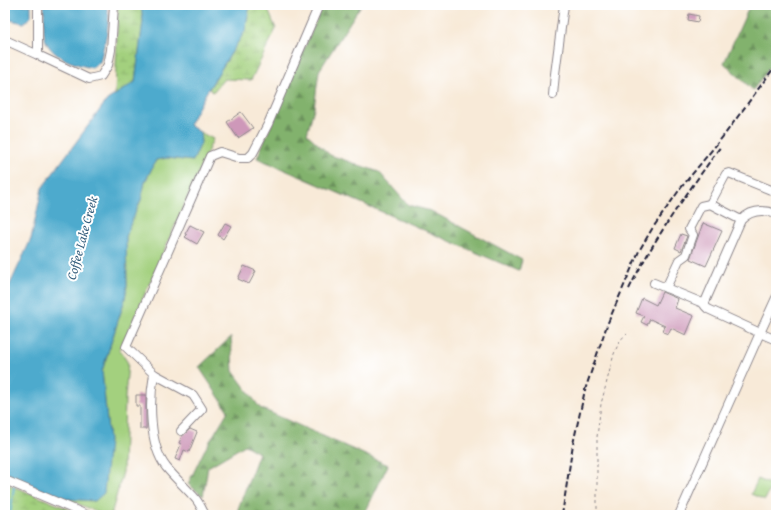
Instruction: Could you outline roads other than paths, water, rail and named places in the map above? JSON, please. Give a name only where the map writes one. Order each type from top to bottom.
[{"type":"street","points":[[38,5],[38,55]]},
{"type":"street","points":[[5,40],[89,79],[102,76],[108,65],[110,57],[114,5]]},
{"type":"street","points":[[181,431],[202,409],[193,395],[154,374],[126,347],[210,156],[220,152],[239,158],[248,158],[254,153],[319,5]]},
{"type":"street","points":[[553,95],[564,5]]},
{"type":"street","points":[[710,204],[726,174],[729,173],[776,192]]},
{"type":"street","points":[[666,288],[680,260],[686,255],[693,235],[689,229],[701,206],[710,204],[741,220]]},
{"type":"street","points":[[705,304],[741,220],[745,216],[757,211],[763,210],[776,214]]},
{"type":"street","points":[[654,283],[705,304],[708,310],[776,340]]},
{"type":"street","points":[[679,515],[776,298]]},
{"type":"street","points":[[154,374],[151,386],[150,413],[156,446],[165,466],[195,498],[205,515]]},
{"type":"street","points":[[5,480],[88,515]]},
{"type":"water","points":[[5,5],[31,5],[31,17],[24,23],[5,19]]},
{"type":"water","points":[[44,5],[106,5],[109,16],[107,33],[100,62],[92,68],[77,64],[62,58],[50,48],[44,33]]},
{"type":"water","points":[[141,5],[250,5],[245,31],[206,93],[189,125],[200,132],[201,143],[193,161],[167,158],[156,160],[145,182],[141,200],[126,237],[127,285],[125,299],[102,371],[109,441],[104,493],[95,501],[67,499],[5,476],[5,295],[31,239],[42,188],[107,100],[135,82],[143,21]]},
{"type":"waterway","name":"Coffee Lake Creek","points":[[10,515],[14,486]]},
{"type":"railway","points":[[562,515],[573,444],[585,390],[607,325],[639,251],[652,229],[680,189],[725,134],[776,65]]},
{"type":"railway","points":[[629,289],[660,233],[721,146]]}]
